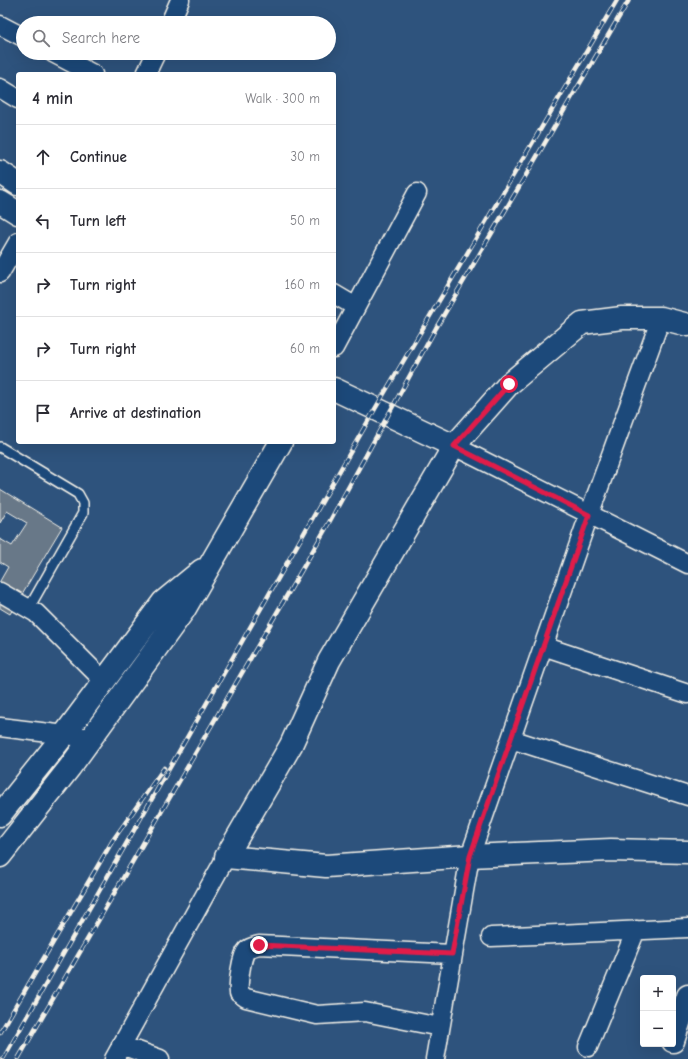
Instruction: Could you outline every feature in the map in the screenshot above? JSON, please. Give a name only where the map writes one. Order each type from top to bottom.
[{"type":"main road","points":[[0,172],[16,183]]},
{"type":"main road","points":[[0,202],[16,212]]},
{"type":"main road","points":[[688,325],[661,318],[622,318],[582,323],[509,384],[454,446],[329,661],[291,745],[226,857],[326,866],[470,856],[611,850],[688,852]]},
{"type":"main road","points":[[336,390],[454,446]]},
{"type":"main road","points":[[0,856],[90,738],[184,610],[280,444]]},
{"type":"main road","points":[[0,815],[64,735],[163,602],[212,562]]},
{"type":"main road","points":[[676,1032],[688,996]]},
{"type":"main road","points":[[667,1059],[671,1047]]},
{"type":"street","points":[[173,16],[180,0]]},
{"type":"street","points":[[0,25],[16,33]]},
{"type":"street","points":[[66,60],[89,72]]},
{"type":"street","points":[[147,72],[153,60]]},
{"type":"street","points":[[0,88],[16,99]]},
{"type":"street","points":[[336,344],[417,193]]},
{"type":"street","points":[[0,274],[16,246]]},
{"type":"street","points":[[336,295],[356,307]]},
{"type":"street","points":[[435,1059],[470,856],[589,515],[661,318]]},
{"type":"street","points":[[454,446],[688,564]]},
{"type":"street","points":[[0,592],[36,613],[104,681]]},
{"type":"street","points":[[543,646],[688,694]]},
{"type":"street","points":[[0,727],[90,738]]},
{"type":"street","points":[[511,740],[688,796]]},
{"type":"street","points":[[160,1059],[118,1052],[226,857]]},
{"type":"street","points":[[491,937],[688,928]]},
{"type":"street","points":[[588,1048],[636,930]]},
{"type":"street","points":[[440,1027],[365,1012],[317,1015],[246,998],[239,993],[238,986],[244,954],[248,949],[259,945],[452,954]]},
{"type":"lane","points":[[0,447],[78,494],[83,503],[83,513],[29,608]]},
{"type":"building","points":[[0,489],[62,527],[10,614],[0,608],[0,581],[8,567],[0,562],[0,539],[12,546],[27,523],[7,511],[0,523]]},
{"type":"railway","points":[[3,1059],[375,409],[617,0]]},
{"type":"railway","points":[[18,1059],[326,528],[436,328],[629,0]]},
{"type":"railway","points":[[0,1033],[113,840],[164,768]]},
{"type":"route","points":[[259,945],[452,954],[470,856],[589,515],[454,446],[509,384]]}]
